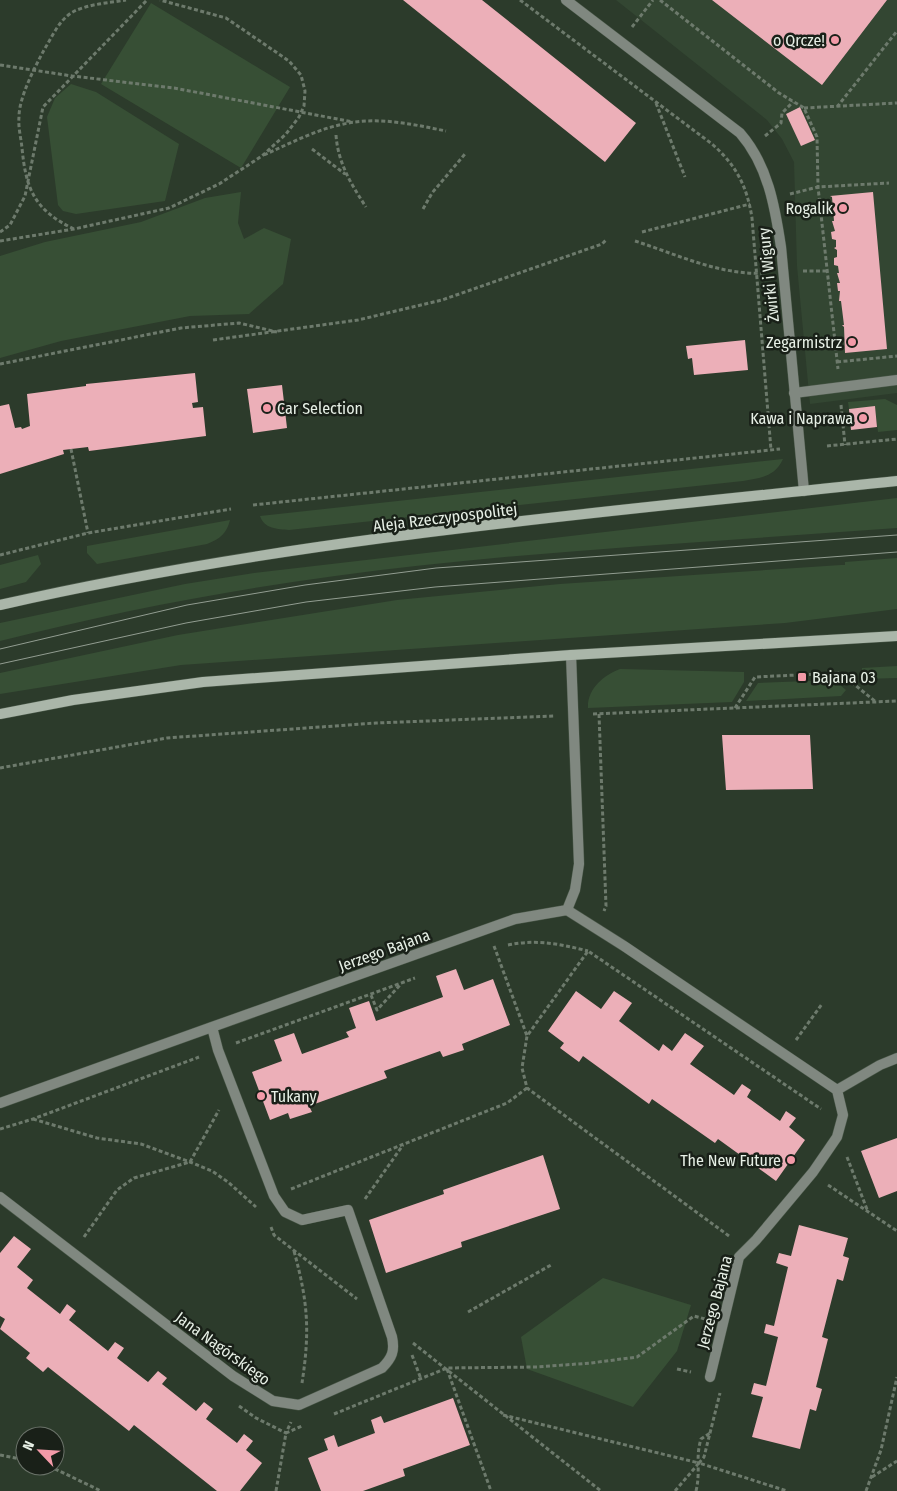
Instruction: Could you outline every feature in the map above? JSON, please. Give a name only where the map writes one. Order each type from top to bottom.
[{"type":"main road","name":"Aleja Rzeczypospolitej","points":[[0,605],[72,588],[248,556],[672,504],[897,481]]},
{"type":"main road","points":[[0,714],[73,700],[204,682],[571,655],[897,636]]},
{"type":"street","name":"Żwirki i Wigury","points":[[566,0],[728,123],[751,146],[758,158],[776,213],[804,491]]},
{"type":"street","points":[[794,393],[897,380]]},
{"type":"street","points":[[571,655],[580,864],[575,890],[568,910],[837,1090],[880,1065],[897,1058]]},
{"type":"street","name":"Jerzego Bajana","points":[[0,1102],[514,919],[568,910]]},
{"type":"street","points":[[212,1027],[218,1050],[274,1196],[285,1212],[302,1220],[348,1210],[392,1336],[394,1348],[391,1358],[382,1368],[299,1405]]},
{"type":"street","name":"Jerzego Bajana","points":[[710,1377],[739,1257],[756,1240],[813,1172],[837,1137],[843,1116],[837,1090]]},
{"type":"street","name":"Jana Nagórskiego","points":[[0,1197],[233,1376],[273,1401],[299,1405]]},
{"type":"path","points":[[74,229],[51,216],[41,207],[28,186],[25,176],[18,116],[34,69],[58,26],[71,13],[90,6],[126,0]]},
{"type":"path","points":[[0,232],[10,225],[19,211],[28,186],[43,107],[147,0]]},
{"type":"path","points":[[160,0],[181,4],[226,18],[289,60],[296,67],[303,82],[306,98],[302,112],[286,134],[262,156]]},
{"type":"path","points":[[520,0],[727,157],[738,172],[750,204],[772,450]]},
{"type":"path","points":[[620,42],[653,0]]},
{"type":"path","points":[[660,0],[779,94],[804,108],[897,103]]},
{"type":"path","points":[[837,107],[897,31]]},
{"type":"path","points":[[0,64],[72,76],[174,88],[354,122],[403,123],[446,131]]},
{"type":"path","points":[[656,102],[685,177]]},
{"type":"path","points":[[751,146],[781,123],[782,113],[793,102]]},
{"type":"path","points":[[804,108],[817,137],[818,187],[845,444]]},
{"type":"path","points":[[0,241],[74,229],[169,208],[219,184],[262,156],[314,133],[354,122]]},
{"type":"path","points":[[336,135],[338,153],[345,174],[366,207]]},
{"type":"path","points":[[312,149],[345,174]]},
{"type":"path","points":[[423,209],[432,193],[465,154]]},
{"type":"path","points":[[818,187],[889,183]]},
{"type":"path","points":[[642,232],[750,204]]},
{"type":"path","points":[[213,340],[358,320],[442,300],[602,244],[606,240]]},
{"type":"path","points":[[634,241],[723,269],[757,274],[828,271]]},
{"type":"path","points":[[0,364],[181,328],[239,323],[280,332]]},
{"type":"path","points":[[837,362],[897,356]]},
{"type":"path","points":[[827,446],[897,439]]},
{"type":"path","points":[[72,449],[88,533]]},
{"type":"path","points":[[253,505],[783,449]]},
{"type":"path","points":[[0,555],[88,533],[231,508]]},
{"type":"path","points":[[735,708],[755,676],[840,673],[876,702]]},
{"type":"path","points":[[0,768],[167,738],[376,722],[897,701]]},
{"type":"path","points":[[599,714],[606,906],[588,952],[527,1036],[522,1068],[526,1088],[729,1236],[734,1236]]},
{"type":"path","points":[[488,928],[527,1036]]},
{"type":"path","points":[[485,951],[494,947],[527,941],[557,943],[588,952],[822,1109],[827,1117]]},
{"type":"path","points":[[0,1129],[33,1119],[421,976]]},
{"type":"path","points":[[371,995],[377,1010],[402,983]]},
{"type":"path","points":[[784,1055],[822,1004]]},
{"type":"path","points":[[274,1196],[507,1103],[526,1088]]},
{"type":"path","points":[[72,1254],[117,1190],[134,1178],[190,1162],[223,1102]]},
{"type":"path","points":[[33,1119],[96,1138],[141,1144],[190,1162],[212,1171],[228,1182],[258,1209]]},
{"type":"path","points":[[844,1149],[868,1212]]},
{"type":"path","points":[[813,1172],[897,1231]]},
{"type":"path","points":[[299,1405],[308,1342],[305,1291],[294,1251],[360,1301]]},
{"type":"path","points":[[468,1312],[551,1265]]},
{"type":"path","points":[[331,1415],[447,1368],[537,1367],[591,1363],[637,1356],[694,1316]]},
{"type":"path","points":[[406,1338],[447,1368],[503,1415],[602,1491]]},
{"type":"path","points":[[447,1368],[491,1491]]},
{"type":"path","points":[[866,1491],[881,1450],[897,1377]]},
{"type":"path","points":[[675,1491],[704,1457],[721,1389]]},
{"type":"path","points":[[503,1415],[699,1463],[784,1491]]},
{"type":"path","points":[[276,1491],[286,1433],[304,1426]]},
{"type":"path","points":[[696,1491],[700,1475],[699,1463],[696,1457],[701,1439],[710,1433]]},
{"type":"path","points":[[0,1455],[15,1458]]},
{"type":"path","points":[[872,1477],[897,1461]]},
{"type":"path","points":[[65,1474],[101,1491]]},
{"type":"shaded area","points":[[616,0],[897,0],[897,393],[810,404],[797,266],[794,162],[782,139],[767,120]]},
{"type":"shaded area","points":[[151,3],[290,87],[241,168],[101,84]]},
{"type":"shaded area","points":[[71,84],[96,92],[179,144],[165,201],[76,214],[63,211],[58,205],[47,117],[55,98]]},
{"type":"shaded area","points":[[241,192],[238,223],[244,239],[264,228],[291,239],[283,284],[249,314],[190,316],[61,341],[0,358],[0,256],[45,242],[141,222],[205,198]]},
{"type":"shaded area","points":[[885,399],[897,405],[897,430],[878,432],[875,407],[849,409],[848,402]]},
{"type":"shaded area","points":[[783,459],[776,470],[766,476],[743,481],[289,530],[268,526],[260,516]]},
{"type":"shaded area","points":[[897,498],[897,528],[545,554],[405,567],[250,589],[166,604],[0,641],[0,623],[185,584],[254,573]]},
{"type":"shaded area","points":[[230,520],[227,529],[222,535],[207,544],[97,564],[87,553],[87,546]]},
{"type":"shaded area","points":[[38,555],[41,564],[26,582],[0,589],[0,565]]},
{"type":"shaded area","points":[[897,558],[897,609],[785,623],[181,665],[0,694],[0,673],[178,635],[397,600],[560,584],[845,565],[845,562]]},
{"type":"shaded area","points":[[897,666],[897,678],[862,679],[862,668]]},
{"type":"shaded area","points":[[620,669],[744,672],[744,682],[732,702],[588,708],[588,701],[593,689],[608,675]]},
{"type":"shaded area","points":[[834,680],[846,690],[841,696],[746,701],[758,683]]},
{"type":"shaded area","points":[[603,1278],[691,1305],[677,1351],[633,1407],[527,1369],[521,1337]]},
{"type":"building","points":[[403,0],[482,0],[636,123],[605,162]]},
{"type":"building","points":[[712,0],[887,0],[822,85]]},
{"type":"building","points":[[800,107],[815,140],[801,146],[786,114]]},
{"type":"building","points":[[873,192],[887,349],[845,353],[844,327],[842,325],[844,325],[841,301],[839,301],[840,291],[838,291],[837,283],[840,283],[837,273],[839,273],[838,266],[834,265],[837,250],[834,248],[836,247],[836,240],[832,239],[831,232],[835,231],[832,221],[834,221],[832,197],[830,196]]},
{"type":"building","points":[[745,340],[748,370],[694,375],[692,358],[688,359],[686,346]]},
{"type":"building","points":[[195,373],[198,402],[192,403],[193,408],[203,407],[206,436],[89,451],[88,447],[63,450],[64,454],[0,474],[0,406],[9,404],[15,428],[21,427],[22,429],[30,426],[27,394],[86,386],[86,384]]},
{"type":"building","name":"Car Selection","points":[[282,385],[287,428],[253,433],[247,389]]},
{"type":"building","name":"Kawa i Naprawa","points":[[875,406],[877,427],[851,430],[849,409]]},
{"type":"building","points":[[722,735],[810,735],[813,789],[726,790]]},
{"type":"building","points":[[456,969],[464,990],[493,979],[510,1025],[462,1044],[464,1050],[443,1057],[440,1051],[384,1071],[387,1078],[309,1106],[312,1112],[290,1119],[288,1113],[270,1120],[252,1072],[282,1061],[274,1040],[294,1033],[302,1054],[349,1037],[346,1032],[356,1028],[349,1008],[369,1001],[376,1021],[443,997],[436,976]]},
{"type":"building","points":[[576,991],[601,1009],[614,991],[632,1003],[619,1021],[659,1051],[663,1044],[672,1051],[685,1033],[704,1046],[690,1064],[734,1095],[742,1084],[751,1090],[747,1097],[780,1121],[786,1111],[796,1118],[789,1127],[805,1140],[776,1181],[718,1139],[715,1143],[652,1099],[649,1104],[583,1056],[579,1062],[560,1048],[564,1043],[548,1031]]},
{"type":"building","points":[[897,1138],[897,1191],[879,1198],[861,1151]]},
{"type":"building","points":[[543,1155],[560,1209],[461,1242],[462,1247],[386,1273],[369,1220],[444,1194],[443,1190]]},
{"type":"building","points":[[799,1225],[848,1238],[843,1256],[849,1258],[843,1281],[837,1279],[822,1337],[828,1339],[816,1387],[822,1389],[816,1411],[810,1409],[800,1449],[752,1437],[763,1397],[751,1394],[754,1383],[766,1386],[778,1337],[764,1333],[766,1324],[774,1326],[788,1267],[776,1263],[779,1253],[791,1256]]},
{"type":"building","points":[[14,1236],[31,1249],[17,1267],[33,1280],[27,1288],[60,1314],[67,1304],[76,1311],[69,1320],[108,1351],[115,1342],[124,1348],[117,1358],[148,1382],[158,1371],[167,1378],[162,1384],[196,1411],[204,1402],[213,1409],[206,1419],[237,1443],[244,1434],[253,1441],[246,1450],[262,1463],[240,1491],[217,1491],[134,1425],[129,1431],[48,1367],[43,1372],[26,1358],[30,1353],[0,1329],[5,1319],[0,1316],[0,1253]]},
{"type":"building","points":[[453,1398],[470,1445],[403,1469],[405,1476],[363,1491],[321,1491],[308,1458],[328,1450],[324,1439],[334,1435],[338,1447],[375,1433],[371,1420],[381,1416],[384,1423]]},
{"type":"tram line","points":[[0,649],[187,605],[305,585],[436,568],[897,535]]},
{"type":"tram line","points":[[0,664],[186,623],[306,602],[435,587],[897,552]]},
{"type":"place","name":"o Qrcze!","points":[[835,40]]},
{"type":"place","name":"Rogalik","points":[[843,208]]},
{"type":"place","name":"Zegarmistrz","points":[[852,342]]},
{"type":"place","name":"Car Selection","points":[[267,408]]},
{"type":"place","name":"Kawa i Naprawa","points":[[863,418]]},
{"type":"place","name":"Bajana 03","points":[[802,677]]},
{"type":"place","name":"Tukany","points":[[261,1096]]},
{"type":"place","name":"The New Future","points":[[791,1160]]}]
